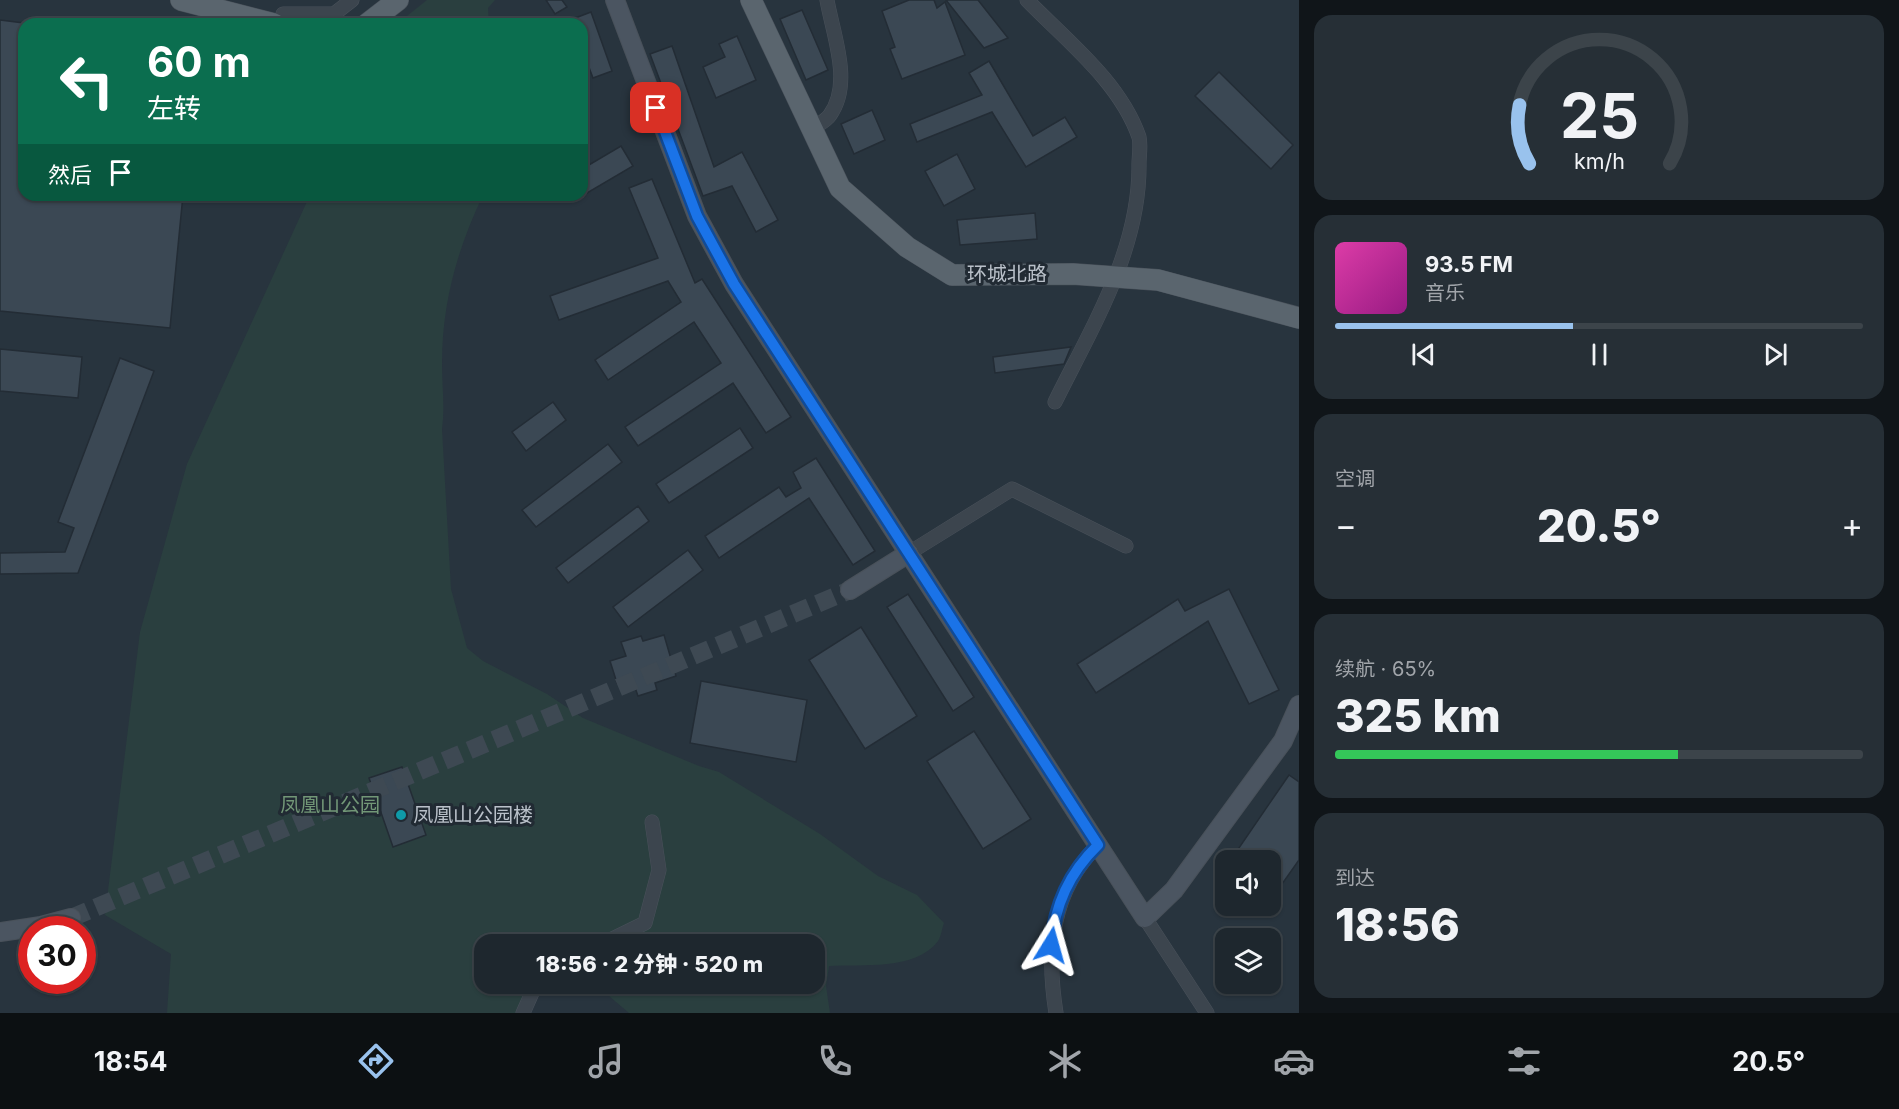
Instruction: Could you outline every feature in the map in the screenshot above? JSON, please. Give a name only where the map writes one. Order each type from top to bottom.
[{"type":"main road","points":[[181,0],[251,18]]},
{"type":"main road","points":[[375,18],[398,0]]},
{"type":"main road","name":"环城北路","points":[[751,0],[840,188],[907,247],[952,275],[1073,274],[1158,280],[1299,318]]},
{"type":"street","points":[[283,18],[283,14],[334,14],[352,0]]},
{"type":"street","points":[[615,0],[697,216],[734,284],[1207,1013]]},
{"type":"street","points":[[812,129],[829,117],[838,99],[841,80],[826,0]]},
{"type":"street","points":[[1027,0],[1100,74],[1121,101],[1139,139],[1140,192],[1117,277],[1055,402]]},
{"type":"street","points":[[850,590],[1012,489],[1126,546]]},
{"type":"street","points":[[1146,918],[1174,890],[1283,741],[1299,705]]},
{"type":"street","points":[[622,934],[645,923],[659,870],[652,822]]},
{"type":"street","points":[[1056,1013],[1051,945],[1056,913],[1068,883],[1098,845]]},
{"type":"street","points":[[0,921],[40,917],[71,918],[41,926],[0,932]]},
{"type":"street","points":[[523,1013],[532,994]]},
{"type":"green space","points":[[427,0],[495,0],[488,8],[489,18],[404,18]]},
{"type":"green space","name":"凤凰山公园","points":[[307,201],[480,201],[466,236],[448,298],[442,364],[442,429],[451,589],[467,648],[483,661],[547,694],[583,718],[699,766],[719,772],[820,834],[878,876],[917,895],[944,923],[938,941],[928,951],[916,957],[887,964],[829,966],[826,986],[830,1013],[629,1013],[607,994],[825,994],[825,934],[474,934],[474,994],[543,994],[521,1013],[167,1013],[171,954],[105,915],[140,632],[187,464]]},
{"type":"building","points":[[546,0],[562,0],[567,7],[555,14]]},
{"type":"building","points":[[909,0],[934,0],[937,8],[945,2],[965,55],[902,79],[890,49],[895,47],[882,11]]},
{"type":"building","points":[[946,0],[978,0],[1008,38],[984,48]]},
{"type":"building","points":[[802,10],[828,70],[806,80],[780,19]]},
{"type":"building","points":[[591,12],[612,71],[593,78],[588,65],[588,18],[575,18]]},
{"type":"building","points":[[0,20],[18,22],[18,201],[182,201],[170,328],[0,311]]},
{"type":"building","points":[[737,36],[756,80],[716,98],[703,67],[725,57],[719,44]]},
{"type":"building","points":[[672,46],[714,167],[742,152],[778,220],[756,232],[732,186],[703,196],[650,54]]},
{"type":"building","points":[[989,61],[1033,136],[1065,117],[1077,137],[1026,167],[992,112],[917,142],[910,124],[982,95],[969,73]]},
{"type":"building","points":[[1219,72],[1293,145],[1271,169],[1195,96]]},
{"type":"building","points":[[872,110],[885,140],[854,154],[841,124]]},
{"type":"building","points":[[621,146],[633,166],[588,192],[588,165]]},
{"type":"building","points":[[957,154],[975,189],[944,206],[925,171]]},
{"type":"building","points":[[652,179],[695,283],[702,279],[791,417],[766,433],[733,383],[638,446],[625,427],[721,363],[694,322],[608,380],[595,360],[681,302],[668,281],[559,320],[550,296],[658,258],[629,188]]},
{"type":"building","points":[[1035,213],[1037,239],[960,245],[957,220]]},
{"type":"building","points":[[1071,347],[1064,364],[995,373],[993,357]]},
{"type":"building","points":[[0,349],[82,357],[78,398],[0,391]]},
{"type":"building","points":[[120,358],[154,371],[78,573],[0,574],[0,553],[65,552],[74,528],[58,522]]},
{"type":"building","points":[[553,402],[566,420],[526,451],[512,432]]},
{"type":"building","points":[[740,428],[753,448],[669,503],[656,484]]},
{"type":"building","points":[[608,444],[622,462],[536,527],[522,510]]},
{"type":"building","points":[[816,458],[875,551],[853,565],[809,498],[719,558],[705,536],[779,487],[786,497],[801,488],[793,472]]},
{"type":"building","points":[[638,506],[649,521],[568,583],[556,568]]},
{"type":"building","points":[[688,550],[703,570],[628,627],[613,607]]},
{"type":"building","points":[[1229,589],[1279,690],[1249,704],[1208,621],[1096,693],[1077,664],[1178,599],[1185,611]]},
{"type":"building","points":[[908,594],[974,697],[953,711],[887,607]]},
{"type":"building","points":[[861,627],[917,716],[865,749],[809,660]]},
{"type":"building","points":[[664,635],[676,676],[655,683],[657,690],[638,696],[632,679],[617,683],[610,661],[626,656],[621,642],[641,636],[643,641]]},
{"type":"building","points":[[701,681],[807,700],[796,762],[690,743]]},
{"type":"building","points":[[974,731],[1031,819],[983,849],[927,761]]},
{"type":"building","name":"凤凰山公园楼","points":[[402,767],[426,835],[393,847],[369,778]]},
{"type":"building","points":[[1289,775],[1299,782],[1299,860],[1281,885],[1281,850],[1238,850]]},
{"type":"tunnel","points":[[76,916],[850,590]]},
{"type":"place","name":"凤凰山公园楼","points":[[401,815]]},
{"type":"route","points":[[656,108],[697,216],[734,284],[1098,845],[1086,856],[1061,897],[1051,945]]}]
